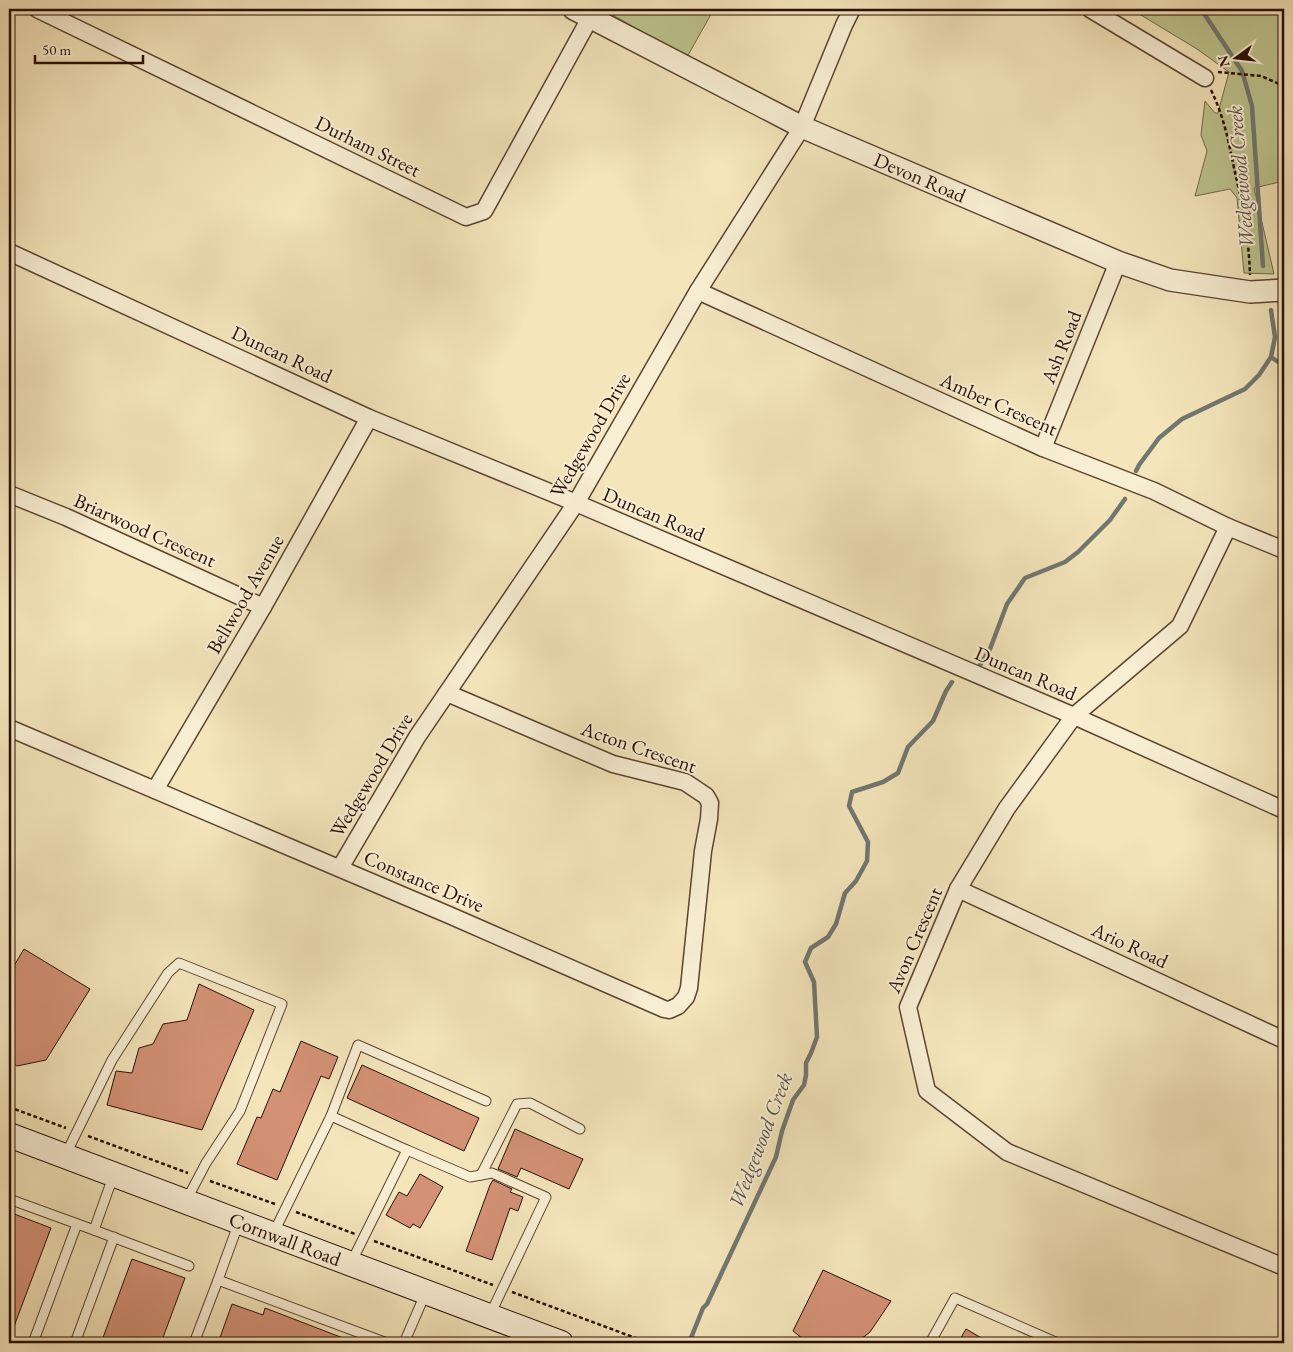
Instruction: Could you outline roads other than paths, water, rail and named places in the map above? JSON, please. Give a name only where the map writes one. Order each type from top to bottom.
[{"type":"main road","name":"Cornwall Road","points":[[9,1134],[561,1343]]},
{"type":"street","name":"Durham Street","points":[[37,9],[466,217],[484,211],[588,12]]},
{"type":"street","name":"Wedgewood Drive","points":[[340,868],[417,737],[576,503],[698,291],[802,127],[844,24],[852,9]]},
{"type":"street","points":[[1090,9],[1212,75]]},
{"type":"street","name":"Devon Road","points":[[588,12],[802,127],[1118,262],[1170,280],[1250,292],[1284,290]]},
{"type":"street","name":"Duncan Road","points":[[9,252],[369,418],[576,503],[1074,716],[1284,810]]},
{"type":"street","name":"Ash Road","points":[[1043,448],[1118,262]]},
{"type":"street","name":"Amber Crescent","points":[[698,291],[1043,448],[1154,491],[1228,527],[1284,550]]},
{"type":"street","name":"Bellwood Avenue","points":[[155,790],[369,418]]},
{"type":"street","name":"Briarwood Crescent","points":[[9,494],[66,516],[262,607]]},
{"type":"street","name":"Avon Crescent","points":[[1228,527],[1180,626],[1074,716],[1007,808],[958,889],[908,1006],[927,1091],[1007,1152],[1284,1267]]},
{"type":"street","name":"Acton Crescent","points":[[447,693],[613,764],[685,782],[706,796],[710,803],[709,820],[703,852],[689,988],[682,1002]]},
{"type":"street","name":"Constance Drive","points":[[9,728],[340,868],[664,1009],[669,1010],[682,1002]]},
{"type":"street","name":"Ario Road","points":[[958,889],[1284,1040]]},
{"type":"lane","points":[[65,1156],[112,1060],[168,973],[179,963],[282,1004],[240,1111],[206,1163],[186,1202]]},
{"type":"lane","points":[[273,1234],[331,1116],[358,1045],[486,1101]]},
{"type":"lane","points":[[481,1175],[517,1104],[530,1103],[580,1129]]},
{"type":"lane","points":[[331,1116],[470,1177],[492,1173],[546,1197],[490,1316]]},
{"type":"lane","points":[[351,1264],[407,1150]]},
{"type":"lane","points":[[94,1230],[114,1174]]},
{"type":"lane","points":[[9,1199],[189,1266]]},
{"type":"lane","points":[[194,1343],[239,1222]]},
{"type":"lane","points":[[32,1343],[77,1224]]},
{"type":"lane","points":[[76,1343],[114,1237]]},
{"type":"lane","points":[[218,1280],[387,1343]]},
{"type":"lane","points":[[404,1343],[426,1292]]},
{"type":"lane","points":[[930,1343],[955,1298],[1058,1343]]},
{"type":"waterway","name":"Wedgewood Creek","points":[[1201,9],[1242,71],[1252,106],[1263,266]]},
{"type":"waterway","name":"Wedgewood Creek","points":[[1136,471],[1159,438],[1182,419],[1245,389],[1259,375],[1271,357],[1275,337],[1271,310]]},
{"type":"waterway","points":[[1271,357],[1284,366]]},
{"type":"waterway","name":"Wedgewood Creek","points":[[980,665],[990,649],[1007,604],[1025,578],[1065,562],[1078,552],[1110,520],[1125,499]]},
{"type":"waterway","name":"Wedgewood Creek","points":[[689,1343],[703,1308],[707,1304],[776,1157],[782,1131],[793,1100],[804,1085],[806,1063],[817,1037],[814,982],[805,962],[811,948],[828,937],[836,924],[845,893],[856,881],[867,861],[868,842],[849,806],[852,792],[883,782],[898,773],[908,747],[933,721],[952,682]]}]
